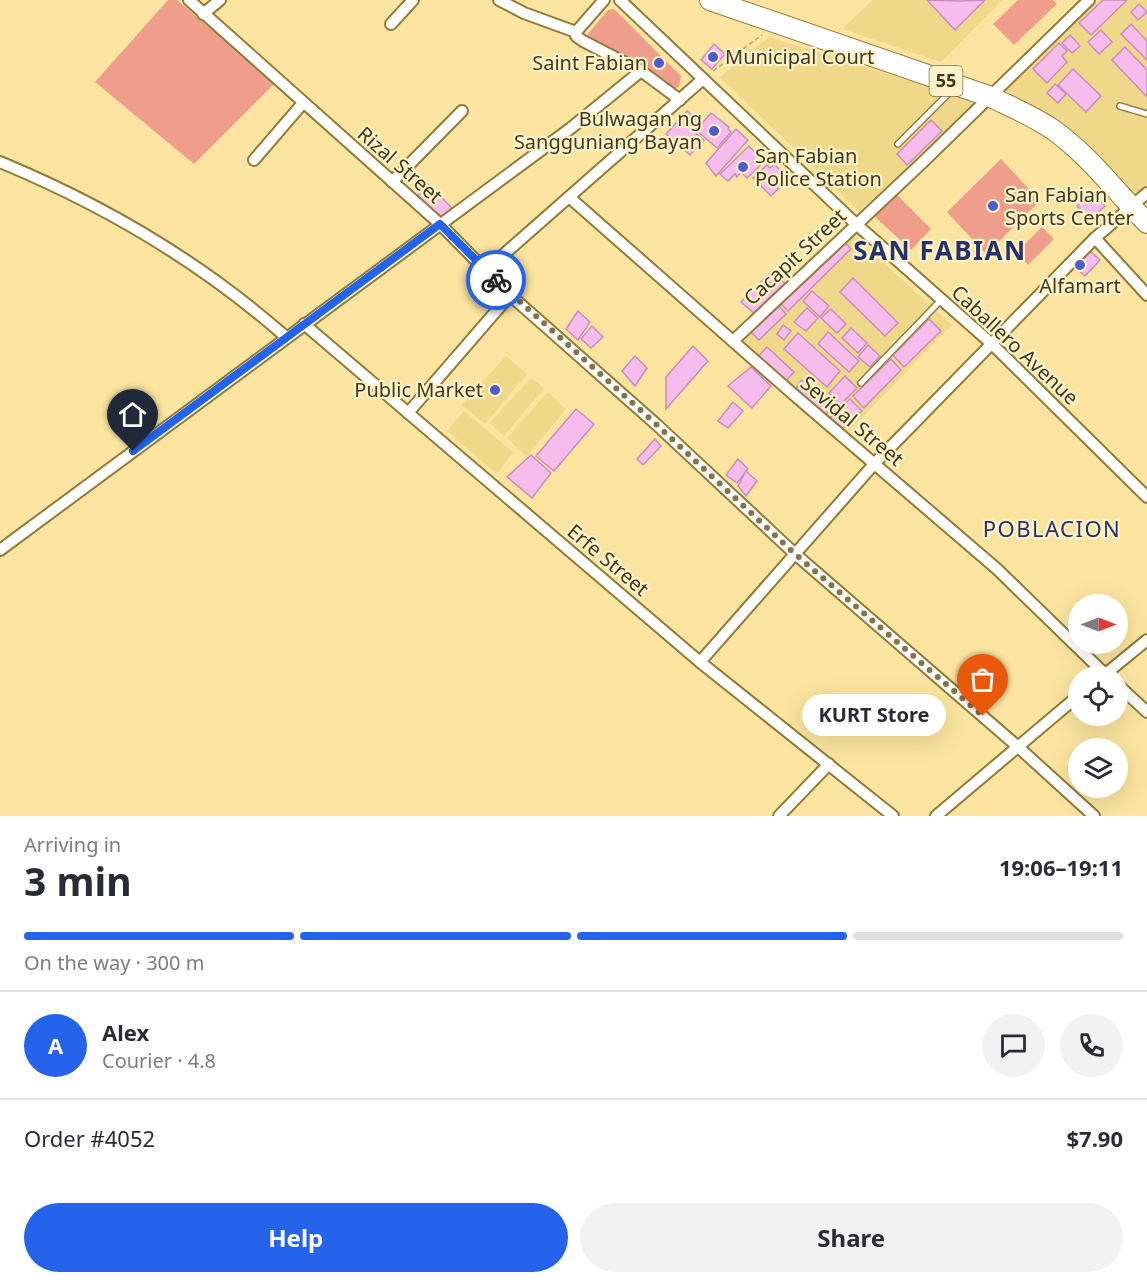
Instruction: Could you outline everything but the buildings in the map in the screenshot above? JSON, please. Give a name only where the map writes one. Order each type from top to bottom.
[{"type":"highway","name":"55","points":[[710,0],[991,97],[1053,130],[1076,150],[1147,223]]},
{"type":"street","name":"Rizal Street","points":[[189,0],[203,15],[440,224],[510,295],[657,425],[794,553],[1017,746],[1094,816]]},
{"type":"street","points":[[203,15],[220,0]]},
{"type":"street","points":[[391,24],[412,0]]},
{"type":"street","points":[[499,0],[524,13],[576,32]]},
{"type":"street","points":[[576,32],[604,0]]},
{"type":"street","name":"Caballero Avenue","points":[[620,0],[856,224],[992,344],[1147,497]]},
{"type":"street","name":"Cacapit Street","points":[[733,341],[991,97],[1089,0]]},
{"type":"street","points":[[576,32],[576,36],[583,41],[641,71],[680,100]]},
{"type":"street","points":[[0,550],[571,128],[641,71]]},
{"type":"street","points":[[486,270],[703,79]]},
{"type":"street","points":[[254,160],[303,103]]},
{"type":"street","points":[[392,182],[462,111]]},
{"type":"street","points":[[0,162],[84,200],[134,229],[223,285],[286,337]]},
{"type":"street","points":[[700,662],[875,463],[1095,238],[1130,206],[1147,194]]},
{"type":"street","name":"Sevidal Street","points":[[569,197],[998,568],[1095,666]]},
{"type":"street","points":[[1095,238],[1147,295]]},
{"type":"street","points":[[408,413],[510,295]]},
{"type":"street","name":"Erfe Street","points":[[304,324],[700,662],[893,816]]},
{"type":"street","points":[[1117,666],[1147,640]]},
{"type":"street","points":[[1128,694],[1147,711]]},
{"type":"street","points":[[936,816],[1068,704]]},
{"type":"street","points":[[779,816],[829,764]]},
{"type":"lane","points":[[898,144],[957,85]]},
{"type":"lane","points":[[1120,106],[1147,114]]},
{"type":"lane","points":[[861,383],[942,299]]},
{"type":"path","points":[[703,79],[777,24]]},
{"type":"shaded area","points":[[168,0],[177,0],[275,83],[194,164],[95,82]]},
{"type":"shaded area","points":[[873,0],[1002,0],[941,62],[842,29]]},
{"type":"shaded area","points":[[1018,0],[1053,0],[1057,4],[1014,45],[993,24]]},
{"type":"shaded area","points":[[1099,0],[1147,0],[1147,185],[1133,196],[1076,137],[1049,114],[1006,91]]},
{"type":"shaded area","points":[[614,9],[681,76],[679,87],[674,89],[587,35],[608,10]]},
{"type":"shaded area","points":[[769,37],[980,103],[859,211],[720,77]]},
{"type":"shaded area","name":"San Fabian Sports Center","points":[[1001,159],[1040,201],[986,254],[947,212]]},
{"type":"shaded area","points":[[894,192],[931,229],[911,250],[872,214]]},
{"type":"shaded area","points":[[1042,227],[1054,239],[1028,265],[1016,253]]},
{"type":"shaded area","points":[[850,232],[952,325],[842,438],[734,344]]},
{"type":"shaded area","name":"Public Market","points":[[506,356],[527,374],[485,424],[462,405]]},
{"type":"shaded area","name":"Public Market","points":[[531,378],[544,388],[504,436],[490,423]]},
{"type":"shaded area","name":"Public Market","points":[[548,392],[566,409],[527,457],[507,438]]},
{"type":"shaded area","name":"Public Market","points":[[464,411],[513,452],[497,474],[447,431]]},
{"type":"way so far","points":[[496,280],[525,309],[657,425],[794,553],[983,716]]},
{"type":"place","name":"Municipal Court","points":[[713,57]]},
{"type":"place","name":"Saint Fabian","points":[[659,63]]},
{"type":"place","name":"Bulwagan ng Sangguniang Bayan","points":[[714,131]]},
{"type":"place","name":"San Fabian Police Station","points":[[743,167]]},
{"type":"place","name":"San Fabian Sports Center","points":[[993,206]]},
{"type":"place","name":"Alfamart","points":[[1080,265]]},
{"type":"place","name":"Public Market","points":[[495,390]]},
{"type":"place","name":"KURT Store","points":[[983,716]]},
{"type":"district","name":"SAN FABIAN","points":[[940,251]]},
{"type":"district","name":"POBLACION","points":[[1052,529]]},
{"type":"route","points":[[133,451],[440,224],[496,280]]}]
